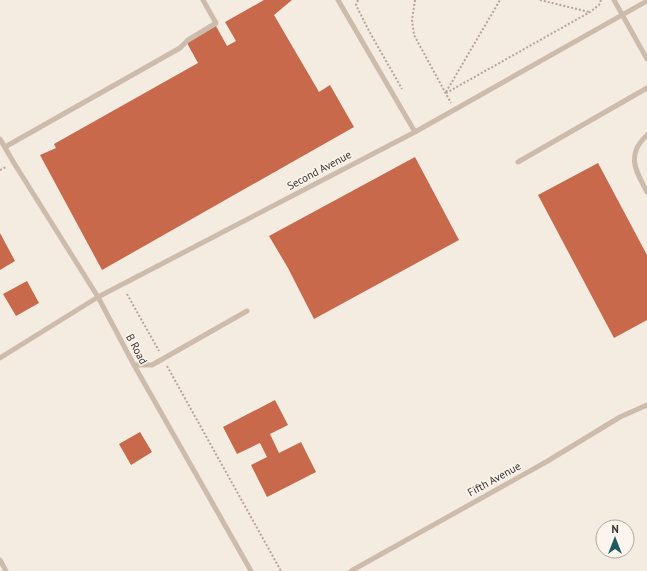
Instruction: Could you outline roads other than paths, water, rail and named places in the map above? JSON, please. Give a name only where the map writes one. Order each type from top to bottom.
[{"type":"lane","points":[[6,147],[180,48],[188,40],[216,23],[203,0]]},
{"type":"lane","points":[[338,0],[414,132]]},
{"type":"lane","points":[[614,0],[647,59]]},
{"type":"lane","name":"Second Avenue","points":[[0,358],[98,297],[414,132],[647,1]]},
{"type":"lane","points":[[518,162],[647,88]]},
{"type":"lane","points":[[647,134],[638,144],[634,159],[638,175],[647,192]]},
{"type":"lane","name":"B Road","points":[[0,139],[98,297],[134,365],[251,571]]},
{"type":"lane","points":[[134,365],[152,365],[248,311]]},
{"type":"lane","name":"Fifth Avenue","points":[[351,571],[546,462],[620,417],[647,405]]},
{"type":"lane","points":[[0,560],[6,571]]}]
